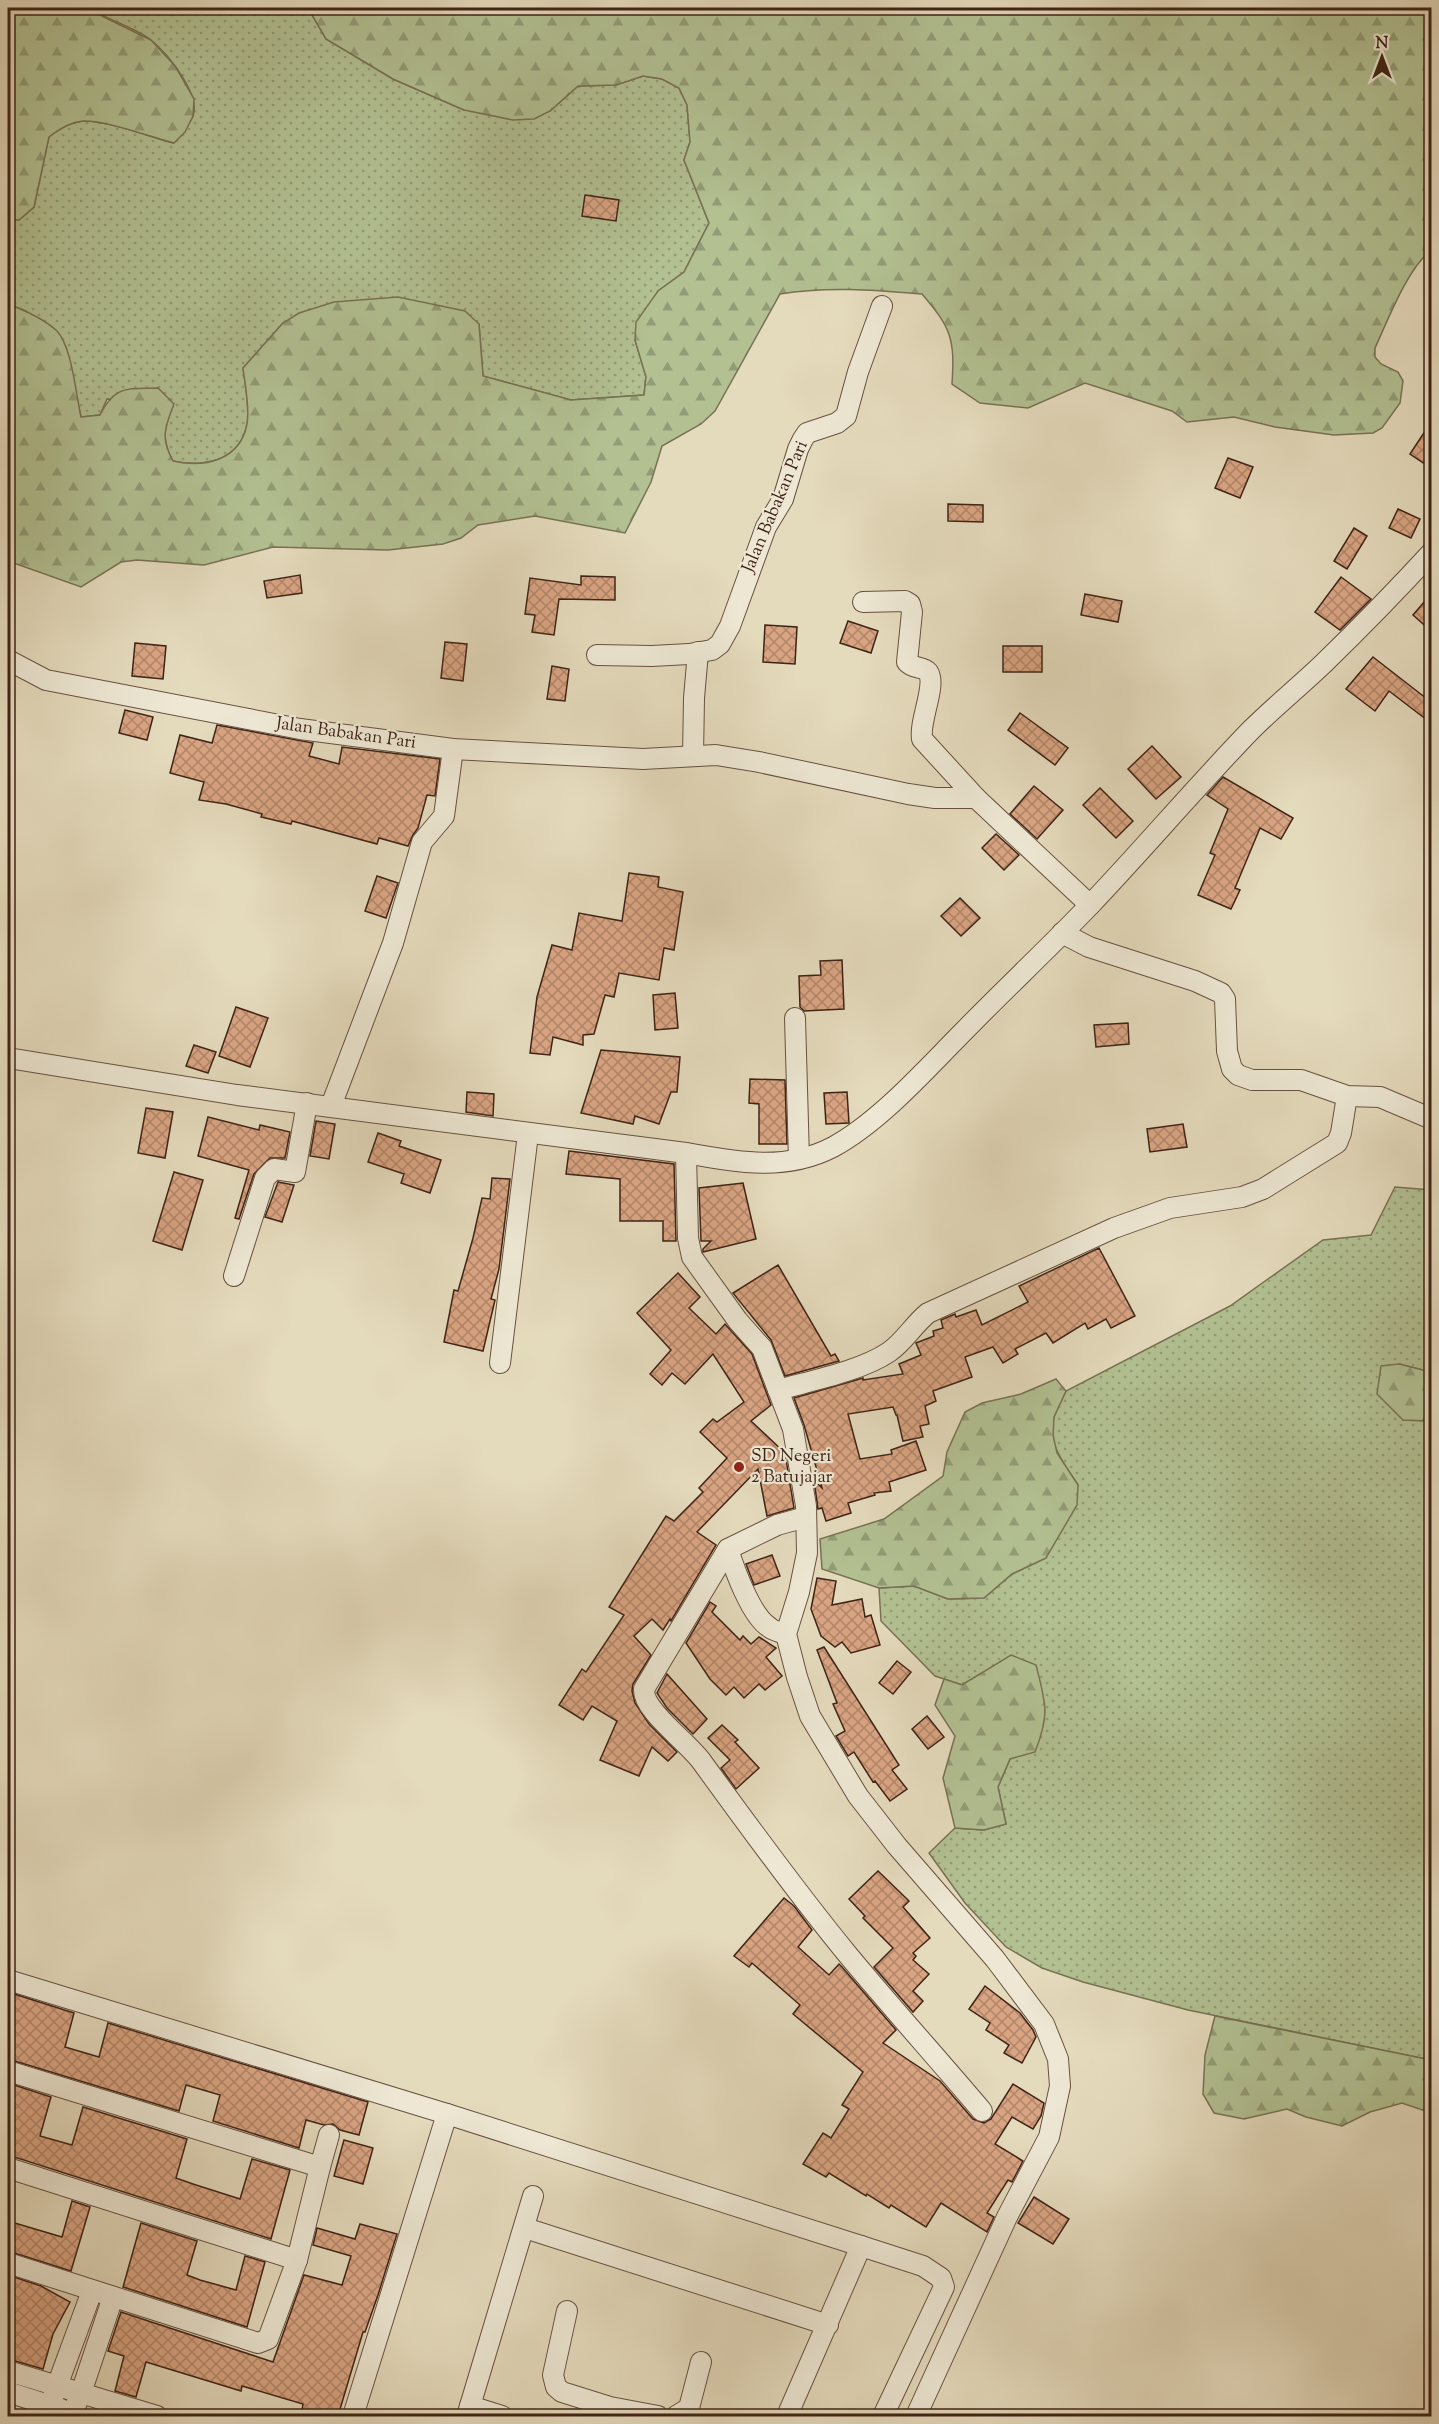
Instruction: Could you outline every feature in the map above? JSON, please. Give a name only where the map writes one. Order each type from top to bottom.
[{"type":"street","name":"Jalan Babakan Pari","points":[[698,652],[712,650],[720,644],[726,634],[766,527],[783,499],[803,439],[807,433],[837,423],[846,416],[882,306]]},
{"type":"street","points":[[8,1058],[237,1095],[686,1153],[739,1162],[777,1164],[830,1148],[872,1120],[1062,933],[1251,730],[1323,664],[1397,590],[1431,552]]},
{"type":"street","points":[[863,602],[905,601],[910,604],[912,612],[907,662],[911,666],[924,669],[929,675],[930,687],[921,726],[922,739],[976,798],[1090,905]]},
{"type":"street","points":[[597,655],[652,656],[698,652],[692,729],[693,756]]},
{"type":"street","name":"Jalan Babakan Pari","points":[[8,660],[46,680],[300,729],[453,749],[643,759],[716,755],[759,762],[908,795],[935,798],[976,798]]},
{"type":"street","points":[[331,1106],[393,943],[422,842],[444,816],[453,749]]},
{"type":"street","points":[[1062,933],[1089,948],[1195,981],[1221,993],[1225,999],[1227,1051],[1232,1069],[1239,1075],[1252,1080],[1301,1080],[1347,1096],[1380,1096],[1431,1119]]},
{"type":"street","points":[[795,1018],[799,1159]]},
{"type":"street","points":[[778,1390],[828,1376],[878,1358],[891,1351],[928,1313],[1114,1228],[1170,1208],[1242,1197],[1263,1189],[1337,1143],[1347,1096]]},
{"type":"street","points":[[234,1276],[265,1178],[274,1169],[294,1172],[307,1103]]},
{"type":"street","points":[[500,1363],[528,1134]]},
{"type":"street","points":[[686,1153],[688,1238],[692,1257],[738,1321],[762,1348],[793,1428],[806,1517],[807,1553],[804,1573],[786,1635],[810,1716],[858,1796],[897,1846],[994,1959],[1044,2024],[1058,2059],[1060,2086],[1049,2137],[1007,2217],[916,2416]]},
{"type":"street","points":[[806,1517],[777,1525],[728,1549],[644,1689],[643,1696],[652,1710],[695,1751],[738,1812],[848,1955],[982,2111]]},
{"type":"street","points":[[728,1549],[741,1584],[755,1610],[767,1627],[786,1635]]},
{"type":"street","points":[[8,1980],[447,2114],[923,2266],[941,2278],[944,2287],[883,2416]]},
{"type":"street","points":[[8,2071],[321,2167]]},
{"type":"street","points":[[353,2416],[447,2114]]},
{"type":"street","points":[[8,2264],[258,2343],[268,2339],[297,2260],[329,2135]]},
{"type":"street","points":[[8,2168],[297,2260]]},
{"type":"street","points":[[502,2416],[468,2411],[533,2196]]},
{"type":"street","points":[[525,2228],[828,2325]]},
{"type":"street","points":[[787,2416],[861,2246]]},
{"type":"street","points":[[51,2411],[92,2291]]},
{"type":"street","points":[[8,2392],[51,2411],[77,2415],[81,2393],[113,2297]]},
{"type":"street","points":[[567,2311],[553,2381],[562,2392],[609,2412],[658,2416]]},
{"type":"street","points":[[676,2416],[689,2408],[701,2362]]},
{"type":"street","points":[[8,2371],[157,2416]]},
{"type":"green space","points":[[8,8],[90,8],[151,40],[175,66],[194,99],[193,116],[185,132],[174,143],[93,121],[65,126],[49,137],[34,207],[19,220],[8,219]]},
{"type":"green space","points":[[90,8],[308,8],[326,39],[393,79],[464,110],[550,111],[578,86],[616,85],[643,76],[662,79],[679,88],[687,105],[690,142],[684,160],[709,223],[684,272],[658,291],[635,340],[646,377],[644,395],[571,400],[483,376],[479,324],[283,323],[243,368],[248,403],[247,424],[237,447],[219,459],[197,463],[173,461],[166,446],[165,433],[173,404],[107,399],[100,415],[81,417],[66,347],[26,311],[8,304],[8,219],[19,220],[34,207],[49,136],[65,126],[93,121],[173,143],[191,120],[194,107],[188,86],[159,47],[139,32]]},
{"type":"green space","points":[[308,8],[1431,8],[1431,251],[1415,268],[1407,281],[1375,348],[1375,357],[1381,364],[1398,372],[1403,381],[1400,403],[1382,428],[1373,433],[1334,435],[1275,427],[1234,417],[1187,422],[1172,411],[1085,383],[1028,408],[980,403],[952,384],[953,355],[949,334],[922,294],[815,290],[780,294],[715,411],[701,424],[662,446],[651,482],[625,533],[535,516],[478,525],[461,538],[443,544],[388,550],[273,547],[204,565],[137,560],[121,562],[81,587],[8,561],[8,304],[46,323],[62,338],[70,359],[81,417],[100,415],[111,398],[123,391],[158,388],[174,404],[165,432],[166,446],[173,461],[185,463],[219,459],[229,454],[237,446],[243,436],[248,417],[243,368],[283,323],[299,313],[334,302],[398,297],[465,311],[479,324],[483,376],[571,400],[644,395],[646,377],[635,340],[636,322],[658,291],[684,272],[709,223],[684,160],[690,142],[687,105],[679,88],[662,79],[643,76],[616,85],[578,86],[550,111],[534,119],[513,120],[464,110],[393,79],[326,39]]},
{"type":"green space","points":[[1395,1187],[1431,1190],[1431,1372],[1399,1364],[1403,1420],[1431,1421],[1431,2060],[1188,2010],[1083,1982],[1042,1968],[1006,1947],[965,1903],[929,1853],[955,1828],[984,1830],[1006,1824],[998,1787],[1010,1759],[982,1673],[962,1685],[935,1676],[881,1621],[879,1588],[914,1586],[948,1599],[984,1598],[1012,1574],[1046,1558],[1078,1485],[1058,1453],[1053,1436],[1054,1417],[1066,1391],[1230,1306],[1323,1240],[1371,1235]]},
{"type":"green space","points":[[1399,1364],[1431,1372],[1431,1421],[1403,1420],[1377,1394],[1381,1366]]},
{"type":"green space","points":[[1056,1379],[1066,1391],[1054,1417],[1053,1435],[1057,1453],[1078,1485],[1077,1505],[1046,1558],[1012,1574],[984,1598],[948,1599],[914,1586],[879,1588],[822,1569],[820,1539],[884,1519],[943,1476],[947,1452],[965,1412],[982,1403],[1021,1394]]},
{"type":"green space","points":[[1011,1655],[1036,1665],[1045,1709],[1040,1739],[1035,1752],[1010,1759],[998,1787],[1006,1824],[984,1830],[955,1828],[943,1778],[955,1736],[935,1705],[944,1679],[962,1685]]},
{"type":"green space","points":[[1215,2016],[1431,2060],[1431,2113],[1402,2103],[1370,2112],[1342,2126],[1306,2117],[1287,2109],[1244,2119],[1214,2113],[1203,2094],[1205,2055]]},
{"type":"building","points":[[585,195],[619,200],[616,221],[582,216]]},
{"type":"building","points":[[1431,422],[1431,468],[1410,454]]},
{"type":"building","points":[[1228,458],[1253,467],[1240,498],[1215,488]]},
{"type":"building","points":[[948,504],[983,505],[983,522],[948,521]]},
{"type":"building","points":[[1398,509],[1420,519],[1411,538],[1389,528]]},
{"type":"building","points":[[1354,528],[1367,536],[1347,569],[1334,561]]},
{"type":"building","points":[[300,575],[302,593],[267,598],[264,581]]},
{"type":"building","points":[[581,576],[615,577],[615,600],[559,599],[554,635],[532,632],[535,615],[525,614],[530,578],[581,585]]},
{"type":"building","points":[[1341,577],[1371,599],[1340,630],[1315,612]]},
{"type":"building","points":[[1085,594],[1122,601],[1118,622],[1081,615]]},
{"type":"building","points":[[1431,594],[1431,631],[1413,615]]},
{"type":"building","points":[[848,621],[878,631],[871,653],[840,643]]},
{"type":"building","points":[[765,625],[797,627],[795,664],[763,662]]},
{"type":"building","points":[[445,642],[467,644],[463,681],[441,678]]},
{"type":"building","points":[[135,643],[166,646],[163,679],[132,676]]},
{"type":"building","points":[[1003,646],[1042,646],[1042,672],[1003,672]]},
{"type":"building","points":[[1373,657],[1431,702],[1431,723],[1389,691],[1375,711],[1346,689]]},
{"type":"building","points":[[552,666],[569,669],[565,701],[547,699]]},
{"type":"building","points":[[125,710],[153,717],[147,740],[119,733]]},
{"type":"building","points":[[1020,713],[1068,748],[1055,765],[1008,730]]},
{"type":"building","points":[[217,725],[313,743],[309,756],[339,764],[342,747],[440,759],[435,796],[427,795],[418,828],[408,846],[379,838],[377,844],[292,821],[291,824],[261,817],[262,814],[226,804],[199,800],[204,782],[170,773],[180,735],[212,743]]},
{"type":"building","points":[[1152,746],[1181,777],[1156,799],[1128,769]]},
{"type":"building","points":[[1223,777],[1293,818],[1281,839],[1260,828],[1235,888],[1240,890],[1231,909],[1198,895],[1215,855],[1210,853],[1228,809],[1207,795]]},
{"type":"building","points":[[1034,786],[1063,810],[1037,839],[1010,814]]},
{"type":"building","points":[[1100,788],[1133,821],[1116,838],[1083,805]]},
{"type":"building","points":[[996,834],[1019,855],[1004,870],[982,848]]},
{"type":"building","points":[[629,873],[659,877],[658,887],[683,892],[674,950],[664,948],[659,980],[619,973],[614,997],[605,995],[594,1034],[583,1035],[583,1045],[553,1037],[550,1055],[530,1053],[537,997],[552,945],[572,950],[579,913],[622,921]]},
{"type":"building","points":[[377,876],[398,883],[386,918],[365,911]]},
{"type":"building","points":[[960,898],[980,918],[961,936],[941,916]]},
{"type":"building","points":[[842,960],[844,1009],[804,1011],[800,1007],[799,976],[821,975],[820,961]]},
{"type":"building","points":[[675,993],[678,1028],[655,1030],[653,995]]},
{"type":"building","points":[[236,1007],[268,1018],[250,1067],[219,1056]]},
{"type":"building","points":[[1128,1023],[1129,1044],[1096,1047],[1094,1025]]},
{"type":"building","points":[[194,1045],[216,1052],[208,1073],[186,1066]]},
{"type":"building","points":[[601,1050],[680,1057],[677,1092],[671,1092],[659,1124],[635,1116],[633,1124],[581,1113]]},
{"type":"building","points":[[750,1079],[785,1080],[787,1144],[759,1144],[759,1104],[749,1103]]},
{"type":"building","points":[[467,1092],[494,1094],[493,1116],[466,1112]]},
{"type":"building","points":[[847,1092],[849,1123],[826,1124],[824,1093]]},
{"type":"building","points":[[146,1108],[173,1112],[165,1158],[138,1153]]},
{"type":"building","points":[[208,1117],[259,1130],[260,1125],[290,1132],[285,1158],[270,1158],[254,1174],[239,1219],[235,1218],[249,1170],[198,1156]]},
{"type":"building","points":[[316,1121],[335,1124],[329,1159],[310,1156]]},
{"type":"building","points":[[1183,1124],[1187,1147],[1150,1152],[1147,1129]]},
{"type":"building","points":[[378,1133],[401,1141],[399,1146],[441,1160],[430,1193],[401,1183],[404,1174],[368,1162]]},
{"type":"building","points":[[569,1151],[674,1164],[676,1241],[663,1241],[663,1221],[620,1221],[620,1179],[566,1174]]},
{"type":"building","points":[[174,1172],[203,1180],[182,1250],[153,1241]]},
{"type":"building","points":[[492,1178],[510,1179],[499,1269],[491,1299],[495,1300],[483,1351],[444,1342],[454,1290],[458,1291],[482,1198],[490,1199]]},
{"type":"building","points":[[278,1182],[294,1185],[282,1222],[265,1217]]},
{"type":"building","points":[[743,1183],[756,1239],[703,1252],[711,1241],[701,1241],[699,1188]]},
{"type":"building","points":[[1099,1248],[1135,1316],[1111,1328],[1106,1319],[1088,1329],[1085,1323],[1053,1343],[1046,1333],[1015,1349],[1018,1354],[1003,1363],[993,1347],[965,1357],[972,1377],[933,1391],[936,1401],[925,1406],[929,1424],[920,1426],[923,1437],[903,1441],[893,1407],[848,1414],[860,1459],[892,1454],[891,1450],[916,1441],[926,1470],[889,1482],[891,1491],[874,1493],[875,1495],[848,1503],[851,1513],[826,1521],[822,1508],[818,1509],[814,1480],[822,1488],[794,1398],[863,1378],[863,1380],[903,1374],[899,1364],[921,1355],[916,1343],[934,1336],[933,1331],[943,1328],[941,1320],[955,1314],[956,1317],[976,1310],[982,1325],[1028,1302],[1019,1286]]},
{"type":"building","points":[[778,1265],[831,1356],[835,1354],[839,1361],[785,1376],[771,1340],[733,1293]]},
{"type":"building","points":[[678,1273],[700,1297],[689,1308],[716,1334],[725,1324],[752,1354],[771,1405],[751,1421],[785,1453],[794,1508],[767,1516],[758,1469],[697,1532],[716,1545],[671,1621],[670,1619],[663,1630],[652,1619],[634,1636],[651,1655],[633,1684],[635,1703],[649,1724],[677,1752],[668,1761],[652,1747],[639,1776],[600,1760],[617,1721],[592,1706],[583,1720],[559,1705],[582,1669],[586,1672],[624,1615],[609,1607],[666,1516],[674,1521],[703,1492],[699,1488],[727,1458],[700,1432],[713,1419],[717,1422],[744,1402],[713,1354],[685,1384],[672,1373],[662,1385],[650,1374],[671,1350],[637,1313]]},
{"type":"building","points":[[772,1555],[780,1576],[754,1585],[746,1564]]},
{"type":"building","points":[[817,1578],[836,1581],[832,1605],[862,1599],[865,1617],[871,1615],[880,1645],[851,1653],[842,1642],[835,1647],[821,1636],[811,1609]]},
{"type":"building","points":[[710,1602],[716,1606],[712,1612],[740,1640],[743,1636],[751,1644],[759,1637],[776,1648],[766,1657],[782,1676],[765,1690],[759,1684],[744,1698],[734,1687],[726,1695],[710,1679],[686,1643]]},
{"type":"building","points":[[824,1647],[899,1765],[892,1770],[907,1789],[890,1801],[875,1781],[873,1782],[854,1752],[848,1756],[836,1736],[845,1731],[833,1704],[837,1703],[817,1650]]},
{"type":"building","points":[[897,1661],[911,1672],[893,1694],[879,1683]]},
{"type":"building","points":[[667,1674],[707,1719],[693,1734],[667,1708],[657,1693]]},
{"type":"building","points":[[927,1716],[944,1737],[928,1749],[912,1729]]},
{"type":"building","points":[[722,1725],[738,1740],[735,1742],[759,1768],[736,1789],[721,1768],[730,1760],[708,1738]]},
{"type":"building","points":[[878,1871],[909,1901],[903,1907],[930,1938],[913,1953],[916,1956],[913,1960],[929,1974],[913,1991],[923,2001],[913,2012],[874,1967],[893,1948],[863,1918],[865,1916],[849,1899]]},
{"type":"building","points":[[784,1898],[794,1906],[812,1930],[798,1947],[829,1975],[839,1964],[896,2030],[883,2043],[940,2081],[973,2119],[984,2123],[991,2119],[1013,2084],[1044,2103],[1041,2116],[1033,2129],[1012,2117],[995,2144],[1023,2161],[1012,2182],[1008,2180],[987,2213],[994,2217],[987,2232],[941,2203],[926,2227],[891,2205],[889,2208],[829,2173],[826,2177],[803,2164],[823,2133],[831,2138],[849,2109],[842,2105],[863,2072],[793,2014],[800,2005],[752,1963],[749,1967],[734,1956]]},
{"type":"building","points":[[985,1986],[1020,2013],[1033,2030],[1036,2037],[1022,2063],[1004,2053],[1009,2045],[986,2030],[990,2023],[969,2009]]},
{"type":"building","points":[[8,1992],[74,2013],[65,2047],[99,2057],[108,2023],[368,2102],[359,2135],[340,2130],[333,2124],[324,2125],[306,2120],[299,2148],[213,2121],[220,2095],[186,2085],[179,2111],[8,2059],[8,2045],[12,2029],[8,2028]]},
{"type":"building","points":[[8,2083],[51,2097],[40,2136],[72,2145],[83,2107],[187,2139],[176,2178],[240,2199],[252,2159],[290,2170],[271,2239],[8,2155]]},
{"type":"building","points":[[344,2140],[373,2148],[363,2184],[334,2176]]},
{"type":"building","points":[[1034,2197],[1069,2219],[1053,2244],[1018,2223]]},
{"type":"building","points":[[72,2201],[90,2207],[71,2271],[8,2251],[8,2221],[62,2237]]},
{"type":"building","points":[[141,2223],[197,2241],[187,2275],[200,2280],[236,2290],[245,2256],[265,2262],[247,2327],[123,2287]]},
{"type":"building","points":[[360,2224],[397,2234],[378,2295],[365,2332],[363,2332],[338,2416],[301,2416],[303,2404],[242,2386],[241,2391],[146,2362],[136,2397],[115,2391],[124,2356],[108,2351],[121,2312],[273,2362],[304,2275],[342,2285],[351,2256],[313,2245],[317,2228],[355,2239]]},
{"type":"building","points":[[8,2275],[41,2286],[70,2302],[53,2334],[43,2369],[8,2359]]},
{"type":"place","name":"SD Negeri 2 Batujajar","points":[[739,1467]]}]
